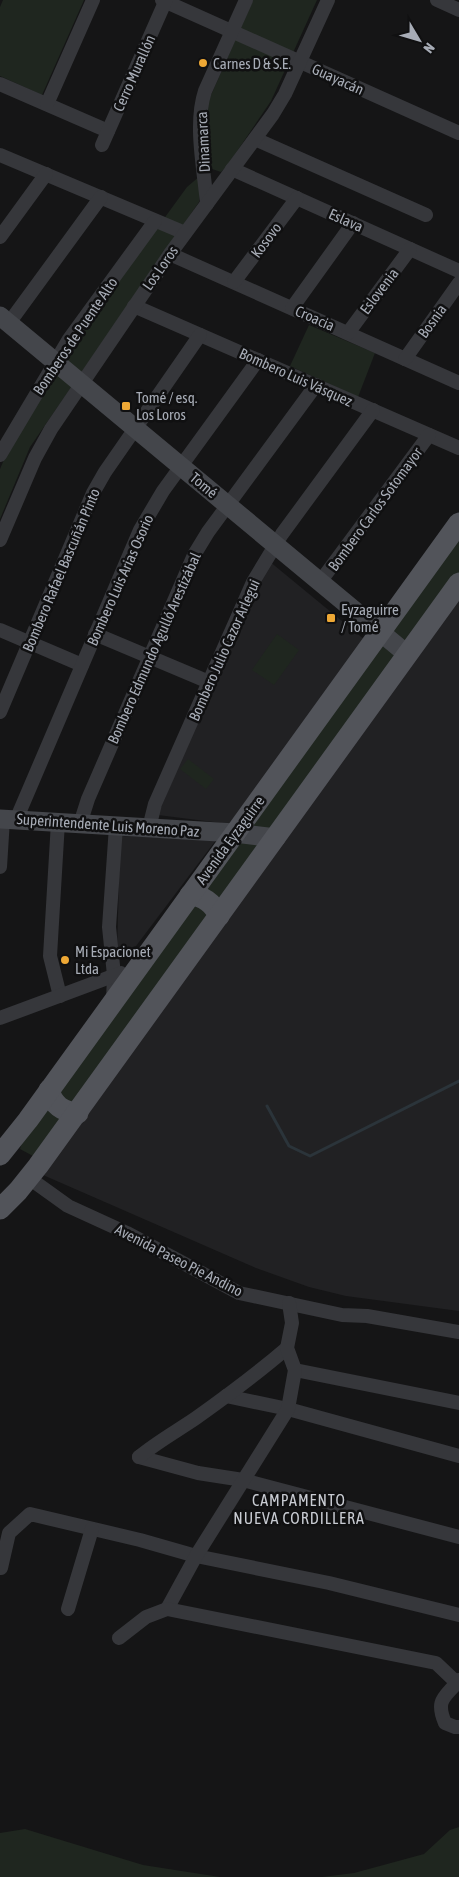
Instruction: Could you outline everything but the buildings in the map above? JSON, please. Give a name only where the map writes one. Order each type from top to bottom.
[{"type":"main road","name":"Avenida Eyzaguirre","points":[[2,1149],[49,1090],[459,523]]},
{"type":"main road","points":[[0,1209],[29,1178],[78,1113],[459,583]]},
{"type":"main road","points":[[190,895],[208,901],[219,916]]},
{"type":"main road","points":[[49,1090],[53,1101],[61,1108],[78,1113]]},
{"type":"street","points":[[47,104],[93,0]]},
{"type":"street","name":"Guayacán","points":[[164,0],[459,133]]},
{"type":"street","name":"Cerro Murallón","points":[[102,145],[164,0]]},
{"type":"street","name":"Dinamarca","points":[[207,204],[200,126],[201,105],[205,91],[246,0]]},
{"type":"street","name":"Los Loros","points":[[0,540],[39,448],[81,383],[170,254],[280,104],[328,0]]},
{"type":"street","points":[[438,0],[459,10]]},
{"type":"street","points":[[0,84],[108,131]]},
{"type":"street","points":[[255,139],[426,215]]},
{"type":"street","points":[[0,154],[185,234]]},
{"type":"street","name":"Eslava","points":[[232,169],[459,271]]},
{"type":"street","points":[[0,237],[46,174]]},
{"type":"street","points":[[2,318],[101,198]]},
{"type":"street","name":"Kosovo","points":[[234,282],[297,198]]},
{"type":"street","name":"Bomberos de Puente Alto","points":[[0,454],[69,339],[155,221]]},
{"type":"street","points":[[292,308],[353,223]]},
{"type":"street","name":"Eslovenia","points":[[348,333],[410,249]]},
{"type":"street","name":"Croacia","points":[[170,254],[459,383]]},
{"type":"street","name":"Bosnia","points":[[404,359],[459,283]]},
{"type":"street","name":"Bombero Luis Vásquez","points":[[134,306],[459,448]]},
{"type":"street","name":"Tomé","points":[[2,318],[408,655]]},
{"type":"street","name":"Bombero Rafael Bascuñán Pinto","points":[[0,712],[89,500],[105,472],[200,335]]},
{"type":"street","name":"Bombero Luis Arias Osorio","points":[[0,867],[6,819],[82,665],[140,530],[154,505],[258,360]]},
{"type":"street","name":"Bombero Edmundo Agulló Arestizábal","points":[[80,824],[88,799],[194,555],[208,532],[316,385]]},
{"type":"street","name":"Bombero Julio Cazor Arlegui","points":[[149,828],[155,804],[244,598],[282,534],[373,410]]},
{"type":"street","name":"Bombero Carlos Sotomayor","points":[[320,582],[429,435]]},
{"type":"street","points":[[0,630],[82,665]]},
{"type":"street","points":[[95,634],[209,682]]},
{"type":"street","name":"Superintendente Luis Moreno Paz","points":[[6,819],[236,833],[276,838]]},
{"type":"street","points":[[58,822],[50,956],[60,996]]},
{"type":"street","points":[[113,1001],[114,975],[109,928],[116,826]]},
{"type":"street","points":[[1,1015],[136,968]]},
{"type":"street","name":"Avenida Paseo Pie Andino","points":[[29,1178],[68,1206],[143,1241],[239,1293],[342,1315],[367,1316],[459,1332]]},
{"type":"street","points":[[167,1609],[196,1556],[288,1410],[295,1370],[287,1348],[292,1323],[289,1303]]},
{"type":"street","points":[[287,1348],[226,1396],[181,1428],[156,1442],[139,1457],[198,1473],[243,1480],[459,1537]]},
{"type":"street","points":[[295,1370],[459,1403]]},
{"type":"street","points":[[226,1396],[288,1410],[459,1456]]},
{"type":"street","points":[[1,1568],[9,1533],[30,1514],[140,1540],[196,1556],[329,1583],[459,1615]]},
{"type":"street","points":[[68,1609],[92,1528]]},
{"type":"street","points":[[119,1638],[146,1617],[167,1609],[436,1663],[458,1681],[440,1702],[440,1711],[445,1723],[459,1727]]},
{"type":"shaded area","points":[[3,0],[84,0],[42,95],[0,76],[0,7]]},
{"type":"shaded area","points":[[253,0],[317,0],[271,101],[221,172],[209,168],[207,104]]},
{"type":"shaded area","points":[[200,176],[199,202],[30,447],[0,519],[0,469],[15,434],[51,374],[187,187]]},
{"type":"shaded area","points":[[309,325],[375,353],[358,397],[290,366]]},
{"type":"shaded area","points":[[459,531],[459,574],[33,1156],[20,1149],[24,1136]]},
{"type":"shaded area","points":[[269,561],[365,640],[229,824],[158,815],[249,595]]},
{"type":"shaded area","points":[[459,598],[459,1311],[346,1296],[309,1287],[256,1268],[43,1175]]},
{"type":"shaded area","points":[[277,634],[299,650],[274,685],[252,670]]},
{"type":"shaded area","points":[[188,759],[214,779],[206,789],[180,769]]},
{"type":"shaded area","points":[[120,836],[216,840],[136,946],[117,956]]},
{"type":"shaded area","points":[[459,1827],[459,1877],[322,1877],[354,1873],[424,1854],[450,1830]]},
{"type":"shaded area","points":[[25,1829],[143,1865],[220,1877],[0,1877],[0,1833]]},
{"type":"waterway","points":[[267,1106],[289,1146],[310,1156],[459,1081]]},
{"type":"place","name":"Carnes D & S.E.","points":[[203,63]]},
{"type":"place","name":"Tomé / esq. Los Loros","points":[[126,406]]},
{"type":"place","name":"Eyzaguirre / Tomé","points":[[331,618]]},
{"type":"place","name":"Mi Espacionet Ltda","points":[[65,960]]},
{"type":"district","name":"CAMPAMENTO NUEVA CORDILLERA","points":[[299,1509]]}]
